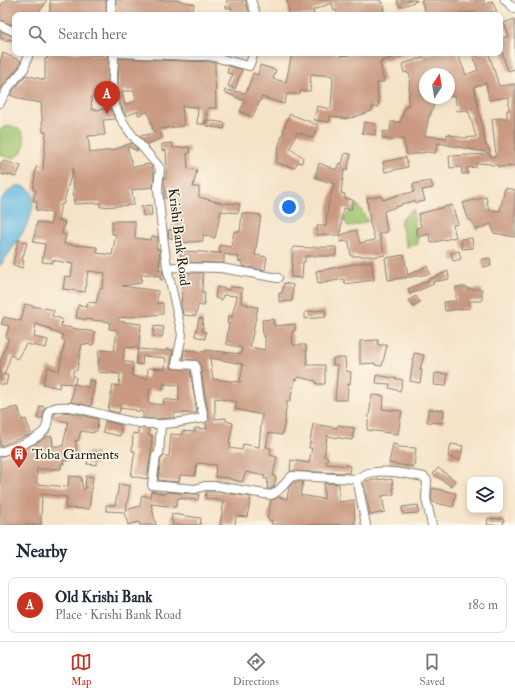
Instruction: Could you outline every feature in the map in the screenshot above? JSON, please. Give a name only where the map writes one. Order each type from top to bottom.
[{"type":"street","points":[[111,0],[111,12]]},
{"type":"street","points":[[251,0],[255,12]]},
{"type":"street","points":[[505,0],[515,9]]},
{"type":"street","points":[[0,25],[12,31]]},
{"type":"street","points":[[0,103],[8,88],[24,69],[28,56]]},
{"type":"street","name":"Krishi Bank Road","points":[[114,56],[113,85],[114,102],[116,108],[122,121],[160,168],[158,188],[167,267],[182,335],[176,364],[195,365],[204,418],[161,424]]},
{"type":"street","points":[[191,56],[210,56],[249,66],[253,56]]},
{"type":"street","points":[[167,267],[221,268],[278,278]]},
{"type":"street","points":[[0,452],[13,448],[40,435],[46,429],[49,411],[51,409],[59,406],[76,408],[129,422],[161,424],[159,454],[156,456],[152,485],[195,489],[206,486],[217,486],[271,495],[275,494],[285,481],[292,476],[357,479],[369,473],[405,473],[424,477],[427,480],[426,499],[432,525]]},
{"type":"street","points":[[357,479],[366,525]]},
{"type":"green space","points":[[10,126],[17,128],[24,137],[21,153],[12,158],[0,154],[0,130]]},
{"type":"green space","points":[[357,204],[368,221],[349,227],[343,219]]},
{"type":"green space","points":[[413,209],[418,244],[407,247],[400,221]]},
{"type":"water","points":[[16,186],[25,187],[32,192],[32,211],[24,231],[0,266],[0,201]]},
{"type":"building","points":[[5,0],[47,0],[39,12],[12,12],[12,25],[0,20],[0,7]]},
{"type":"building","points":[[50,0],[106,0],[106,12],[50,12]]},
{"type":"building","points":[[116,0],[176,0],[194,4],[193,12],[116,12]]},
{"type":"building","points":[[227,0],[246,0],[246,6],[249,12],[231,12],[232,8],[226,8]]},
{"type":"building","points":[[287,0],[380,0],[381,3],[383,3],[384,12],[337,12],[336,10],[334,11],[332,3],[313,10],[313,12],[289,12]]},
{"type":"building","points":[[397,0],[417,0],[417,1],[400,7]]},
{"type":"building","points":[[421,0],[484,0],[484,5],[492,1],[497,12],[426,12]]},
{"type":"building","points":[[515,19],[515,69],[508,71],[503,55],[503,38],[509,36],[504,23]]},
{"type":"building","points":[[0,31],[12,36],[12,40],[8,39],[8,41],[0,38]]},
{"type":"building","points":[[3,53],[21,61],[19,66],[0,91],[0,61]]},
{"type":"building","points":[[48,56],[108,56],[108,96],[91,97],[92,110],[111,109],[115,119],[103,120],[105,135],[88,136],[90,153],[111,151],[132,143],[138,151],[127,146],[133,167],[149,164],[152,167],[154,175],[153,187],[132,190],[134,205],[100,207],[100,203],[74,204],[73,168],[63,205],[61,204],[58,220],[65,222],[62,234],[66,235],[64,244],[97,247],[97,253],[112,255],[116,234],[112,234],[112,221],[135,221],[135,238],[151,240],[152,236],[158,237],[156,248],[159,249],[159,270],[162,270],[164,279],[161,280],[160,276],[142,274],[141,283],[122,286],[158,291],[157,303],[163,303],[163,314],[118,318],[118,321],[141,324],[139,348],[125,347],[123,361],[133,363],[132,376],[147,379],[148,368],[165,369],[166,358],[143,356],[142,365],[136,364],[138,349],[173,350],[171,363],[172,368],[190,370],[197,413],[174,413],[174,418],[153,419],[143,418],[143,412],[136,410],[120,408],[119,413],[108,410],[113,385],[119,386],[120,374],[98,372],[99,350],[114,351],[117,330],[109,329],[110,322],[76,318],[78,305],[87,307],[88,302],[96,303],[100,288],[102,289],[105,273],[88,271],[85,292],[63,289],[65,276],[71,277],[73,264],[52,260],[52,263],[42,262],[45,244],[33,242],[37,222],[50,225],[53,213],[36,210],[37,201],[33,201],[36,190],[33,190],[36,167],[43,169],[46,132],[43,132],[41,103],[24,100],[10,95],[26,75],[45,80],[45,59],[47,59]],"holes":[[[163,384],[179,385],[179,401],[164,399],[163,405],[148,403],[150,389],[163,390]]]},
{"type":"building","points":[[291,56],[400,56],[381,61],[382,62],[380,63],[384,82],[377,83],[379,107],[372,107],[372,111],[351,118],[348,117],[347,119],[330,116],[329,122],[314,120],[317,106],[331,109],[333,76],[311,74],[310,91],[300,91],[300,94],[287,94],[284,104],[262,97],[252,117],[240,111],[245,101],[224,92],[225,90],[246,93],[253,73],[258,75],[260,65],[276,70],[273,79],[286,82]]},
{"type":"building","points":[[422,56],[458,56],[466,75],[478,70],[473,56],[490,56],[499,86],[515,84],[515,166],[498,167],[498,165],[476,163],[476,167],[467,168],[468,174],[462,174],[461,167],[450,168],[449,156],[490,154],[491,157],[496,156],[492,119],[507,118],[507,110],[509,110],[509,97],[489,100],[486,83],[474,87],[486,146],[488,146],[490,153],[438,143],[435,153],[428,152],[407,155],[403,139],[389,140],[382,138],[383,131],[390,132],[391,122],[400,122],[406,105],[408,106],[410,74],[407,72],[404,73],[402,64],[423,58]]},
{"type":"building","points":[[119,58],[215,63],[216,108],[207,108],[205,124],[197,124],[198,107],[182,106],[184,126],[160,129],[162,138],[147,144],[140,136],[154,133],[148,112],[138,115],[138,111],[126,116],[119,101]],"holes":[[[122,91],[134,91],[136,101],[125,105]]]},
{"type":"building","points":[[229,66],[242,70],[235,89],[228,86],[233,74],[227,73]]},
{"type":"building","points":[[290,114],[318,125],[313,138],[297,132],[290,149],[303,157],[302,163],[298,162],[294,168],[276,163],[283,130]]},
{"type":"building","points":[[207,120],[225,123],[224,129],[206,126]]},
{"type":"building","points":[[364,122],[376,124],[375,135],[362,133]]},
{"type":"building","points":[[172,143],[173,148],[189,147],[190,153],[187,154],[188,168],[197,170],[193,187],[199,187],[199,197],[225,204],[240,204],[238,213],[221,211],[215,238],[203,235],[203,241],[179,243],[179,239],[169,238],[168,230],[172,230],[174,198],[165,198],[164,178],[166,178],[167,170],[166,150],[162,151],[162,144]]},
{"type":"building","points":[[345,153],[351,154],[347,171],[344,170],[341,193],[345,194],[344,198],[353,200],[351,210],[343,208],[340,235],[317,235],[317,226],[326,226],[328,205],[334,184],[315,177],[319,163],[336,170],[339,163],[342,164]]},
{"type":"building","points":[[406,157],[408,167],[385,172],[383,162]]},
{"type":"building","points":[[4,161],[21,166],[16,177],[0,174],[0,162],[3,163]]},
{"type":"building","points":[[431,181],[433,188],[422,190],[425,201],[415,203],[415,201],[401,204],[402,205],[384,211],[387,232],[379,234],[385,255],[372,257],[351,256],[349,241],[340,242],[341,235],[356,230],[360,243],[375,240],[370,223],[367,198],[382,196],[383,200],[414,192],[413,184]]},
{"type":"building","points":[[505,188],[515,190],[515,237],[494,233],[491,224],[476,230],[471,220],[469,221],[463,203],[486,197],[489,210],[500,211]]},
{"type":"building","points":[[151,205],[152,215],[143,216],[142,206]]},
{"type":"building","points":[[452,205],[458,224],[453,225],[456,237],[431,243],[429,234],[418,237],[416,228],[421,227],[418,214]]},
{"type":"building","points":[[242,213],[261,215],[255,255],[267,257],[265,270],[242,266],[242,262],[238,261],[239,257],[224,254],[224,263],[180,262],[181,251],[219,253],[220,245],[231,247],[234,231],[240,232]]},
{"type":"building","points":[[472,238],[473,248],[462,249],[461,239]]},
{"type":"building","points":[[18,240],[27,243],[22,260],[24,261],[22,268],[13,265]]},
{"type":"building","points":[[293,247],[336,247],[336,256],[305,256],[302,278],[291,277]]},
{"type":"building","points":[[459,251],[461,259],[453,261],[451,253]]},
{"type":"building","points":[[404,255],[408,275],[427,266],[430,274],[388,280],[385,258]]},
{"type":"building","points":[[490,258],[491,266],[483,267],[482,259]]},
{"type":"building","points":[[371,261],[374,280],[345,284],[344,279],[318,284],[316,271]]},
{"type":"building","points":[[448,271],[449,279],[432,282],[434,284],[410,294],[408,289]]},
{"type":"building","points":[[181,273],[203,273],[202,292],[205,292],[204,306],[198,305],[196,316],[183,315],[181,304],[183,286],[180,286]]},
{"type":"building","points":[[284,283],[293,285],[292,301],[279,302],[279,293],[282,293]]},
{"type":"building","points":[[217,287],[230,290],[230,287],[242,288],[241,303],[258,307],[250,347],[265,350],[265,336],[263,336],[262,320],[273,319],[274,326],[295,324],[295,331],[292,331],[293,345],[306,345],[307,365],[325,365],[325,384],[316,384],[316,381],[298,377],[297,380],[295,379],[290,401],[287,401],[286,417],[282,435],[269,433],[266,447],[271,448],[270,455],[277,457],[273,476],[276,477],[274,487],[270,489],[267,489],[268,479],[264,479],[265,476],[246,472],[242,482],[230,478],[215,477],[216,465],[197,463],[195,476],[180,475],[179,482],[158,480],[161,459],[164,456],[169,456],[171,434],[182,435],[182,431],[195,432],[195,428],[207,429],[206,423],[209,419],[200,364],[196,360],[183,359],[184,350],[205,352],[205,350],[241,354],[242,348],[226,344],[229,323],[227,323],[228,316],[232,317],[237,296],[223,295],[222,300],[215,298]],"holes":[[[210,358],[243,364],[240,382],[213,379]],[[215,398],[237,402],[235,409],[262,415],[259,447],[243,444],[242,450],[230,448],[231,444],[229,444],[233,423],[226,421],[226,418],[215,419]]]},
{"type":"building","points":[[456,287],[482,289],[482,301],[469,301],[470,308],[445,311],[444,302],[456,301]]},
{"type":"building","points":[[416,296],[420,302],[413,307],[409,300]]},
{"type":"building","points":[[25,304],[54,310],[52,316],[62,319],[61,326],[95,332],[93,345],[82,344],[77,370],[73,371],[73,376],[76,377],[75,384],[60,383],[59,388],[43,384],[48,367],[59,371],[65,340],[62,340],[63,335],[36,324],[34,337],[48,340],[46,348],[26,344],[17,359],[11,355],[4,375],[8,375],[6,385],[0,384],[0,362],[9,338],[6,337],[9,326],[1,324],[4,317],[21,321]]},
{"type":"building","points":[[325,310],[326,317],[305,319],[305,312]]},
{"type":"building","points":[[199,318],[203,319],[202,331],[206,332],[205,339],[195,336]]},
{"type":"building","points":[[154,326],[164,327],[162,337],[153,336]]},
{"type":"building","points":[[378,340],[378,345],[387,345],[382,366],[375,365],[375,363],[360,364],[360,341]]},
{"type":"building","points":[[414,353],[424,355],[420,370],[422,370],[420,383],[410,381]]},
{"type":"building","points":[[333,358],[345,358],[346,371],[351,372],[350,384],[348,384],[347,400],[335,400],[338,365],[333,365]]},
{"type":"building","points":[[435,373],[448,374],[446,386],[434,385]]},
{"type":"building","points":[[377,375],[403,380],[400,391],[389,388],[390,384],[376,383]]},
{"type":"building","points":[[89,380],[95,381],[91,406],[71,402],[74,384],[88,387]]},
{"type":"building","points":[[372,395],[384,396],[382,409],[402,411],[398,434],[367,430]]},
{"type":"building","points":[[40,406],[45,407],[42,419],[37,418]]},
{"type":"building","points":[[18,407],[22,420],[26,419],[31,434],[0,446],[0,411]]},
{"type":"building","points":[[428,409],[444,410],[443,423],[427,422]]},
{"type":"building","points":[[60,412],[73,413],[98,419],[97,431],[94,431],[94,433],[81,431],[78,441],[75,440],[78,459],[63,461],[64,464],[61,464],[61,469],[37,469],[37,484],[68,487],[69,476],[81,477],[83,490],[85,489],[86,476],[93,477],[89,509],[65,508],[67,497],[42,494],[41,525],[0,525],[0,457],[27,448],[46,437],[52,436],[53,446],[63,446],[68,422],[54,419],[54,414]]},
{"type":"building","points":[[105,421],[121,425],[120,436],[103,432]]},
{"type":"building","points":[[313,424],[337,428],[338,425],[354,428],[352,440],[327,436],[324,456],[328,457],[326,464],[350,466],[349,473],[290,471],[291,460],[309,463],[312,448],[309,448]]},
{"type":"building","points":[[138,428],[149,429],[148,435],[152,435],[147,479],[131,476],[135,451],[132,451],[133,433],[138,434]]},
{"type":"building","points":[[393,444],[398,445],[398,447],[416,448],[414,467],[389,463]]},
{"type":"building","points":[[451,444],[463,446],[460,460],[448,457]]},
{"type":"building","points":[[88,452],[97,453],[96,465],[87,464]]},
{"type":"building","points":[[438,468],[456,481],[452,487],[433,474]]},
{"type":"building","points":[[392,479],[394,494],[382,496],[385,512],[370,515],[364,483],[366,481]]},
{"type":"building","points":[[294,482],[303,482],[300,495],[324,499],[324,483],[339,484],[339,502],[354,500],[355,525],[271,524],[272,521],[267,519],[271,500],[279,497],[287,499],[289,487]]},
{"type":"building","points":[[119,484],[130,486],[126,510],[140,506],[142,495],[150,497],[151,491],[166,494],[166,492],[199,494],[198,500],[178,498],[176,507],[151,504],[156,525],[140,525],[139,522],[128,525],[124,512],[106,511],[106,505],[115,505]]},
{"type":"building","points":[[432,488],[456,493],[453,507],[432,502]]},
{"type":"building","points":[[206,492],[217,492],[251,497],[247,517],[236,516],[235,525],[220,525],[224,501],[205,498]]},
{"type":"building","points":[[418,505],[419,513],[403,514],[402,507]]},
{"type":"building","points":[[172,514],[201,518],[200,525],[172,525]]},
{"type":"building","points":[[488,518],[504,519],[503,525],[487,525]]},
{"type":"place","name":"Old Krishi Bank","points":[[107,114]]},
{"type":"place","name":"Toba Garments","points":[[19,469]]}]
